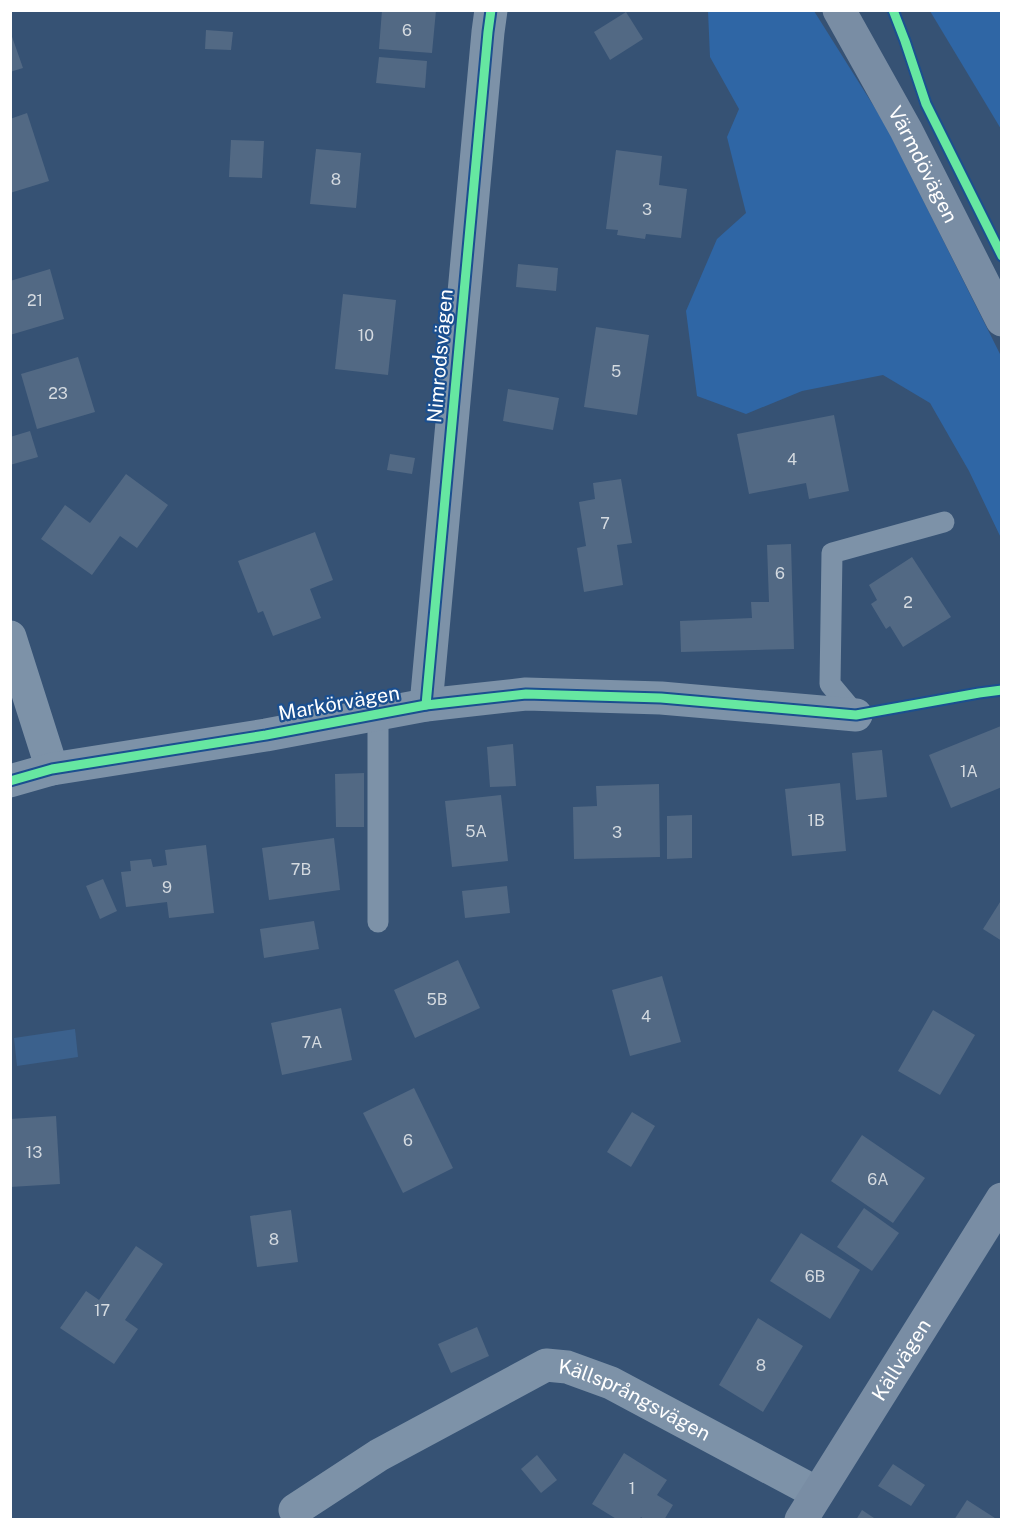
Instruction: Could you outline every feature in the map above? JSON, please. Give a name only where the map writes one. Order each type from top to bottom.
[{"type":"main road","name":"Värmdövägen","points":[[839,10],[906,130],[1002,320]]},
{"type":"main road","name":"Källvägen","points":[[809,1506],[1002,1199]]},
{"type":"street","name":"Nimrodsvägen","points":[[426,705],[491,10]]},
{"type":"street","points":[[10,637],[52,769]]},
{"type":"street","name":"Markörvägen","points":[[10,780],[52,769],[266,735],[426,705],[526,694],[661,698],[856,715]]},
{"type":"street","name":"Källsprångsvägen","points":[[296,1510],[379,1455],[546,1365],[567,1367],[611,1383],[809,1506]]},
{"type":"lane","points":[[856,715],[830,684],[832,553],[945,522]]},
{"type":"lane","name":"Markörvägen","points":[[378,714],[378,922]]},
{"type":"shaded area","points":[[708,11],[814,11],[885,124],[1001,356],[1001,538],[969,471],[930,403],[883,375],[802,391],[746,414],[697,396],[686,311],[717,239],[746,213],[727,137],[739,109],[710,57]]},
{"type":"shaded area","points":[[930,11],[1001,11],[1001,129]]},
{"type":"shaded area","points":[[75,1029],[78,1057],[17,1066],[14,1038]]},
{"type":"building","points":[[382,10],[436,10],[432,53],[379,49]]},
{"type":"building","points":[[626,12],[643,39],[610,60],[594,32]]},
{"type":"building","points":[[206,30],[233,32],[231,50],[205,49]]},
{"type":"building","points":[[10,31],[23,68],[10,72]]},
{"type":"building","points":[[379,57],[427,61],[425,88],[376,83]]},
{"type":"building","points":[[27,113],[49,181],[10,193],[10,119]]},
{"type":"building","points":[[231,140],[264,141],[262,178],[229,177]]},
{"type":"building","points":[[316,149],[361,153],[356,208],[310,204]]},
{"type":"building","points":[[616,150],[662,156],[659,185],[687,189],[681,238],[646,234],[645,239],[617,235],[618,230],[606,229]]},
{"type":"building","points":[[518,264],[558,268],[556,291],[516,287]]},
{"type":"building","points":[[50,269],[64,319],[10,335],[10,281]]},
{"type":"building","points":[[343,294],[396,300],[388,375],[335,369]]},
{"type":"building","points":[[596,327],[649,335],[637,415],[584,407]]},
{"type":"building","points":[[78,357],[95,412],[37,429],[21,374]]},
{"type":"building","points":[[508,389],[559,398],[553,430],[503,421]]},
{"type":"building","points":[[834,415],[849,491],[809,499],[806,483],[749,494],[737,434]]},
{"type":"building","points":[[30,431],[38,457],[10,465],[10,437]]},
{"type":"building","points":[[390,454],[415,458],[412,474],[387,470]]},
{"type":"building","points":[[126,474],[168,505],[137,548],[120,536],[92,575],[41,539],[65,505],[90,523]]},
{"type":"building","points":[[621,479],[632,543],[617,545],[623,585],[584,592],[577,548],[586,546],[579,502],[595,499],[593,483]]},
{"type":"building","points":[[315,532],[333,580],[310,589],[321,618],[273,636],[263,611],[258,613],[238,561]]},
{"type":"building","points":[[791,544],[794,649],[681,652],[680,621],[752,618],[751,602],[769,602],[767,545]]},
{"type":"building","points":[[912,557],[951,617],[903,647],[890,626],[886,629],[871,604],[877,600],[869,585]]},
{"type":"building","points":[[1001,726],[1002,787],[951,808],[929,755]]},
{"type":"building","points":[[513,744],[516,786],[490,787],[487,747]]},
{"type":"building","points":[[882,750],[887,797],[856,800],[852,753]]},
{"type":"building","points":[[364,773],[364,827],[336,827],[335,774]]},
{"type":"building","points":[[840,783],[846,851],[792,856],[785,789]]},
{"type":"building","points":[[659,784],[660,857],[574,859],[573,807],[597,806],[596,786]]},
{"type":"building","points":[[501,795],[508,861],[452,867],[445,801]]},
{"type":"building","points":[[692,815],[692,858],[667,859],[667,816]]},
{"type":"building","points":[[334,838],[340,890],[269,900],[262,848]]},
{"type":"building","points":[[206,845],[214,913],[169,918],[167,902],[126,907],[121,872],[131,871],[130,861],[151,859],[153,867],[167,865],[165,850]]},
{"type":"building","points":[[103,879],[117,911],[100,919],[86,886]]},
{"type":"building","points":[[507,886],[510,913],[465,918],[462,891]]},
{"type":"building","points":[[1002,899],[1002,941],[983,929]]},
{"type":"building","points":[[314,921],[319,949],[264,958],[260,929]]},
{"type":"building","points":[[458,960],[480,1008],[415,1038],[394,990]]},
{"type":"building","points":[[662,976],[681,1042],[630,1056],[612,990]]},
{"type":"building","points":[[341,1008],[352,1060],[282,1075],[271,1023]]},
{"type":"building","points":[[933,1010],[975,1035],[940,1095],[898,1071]]},
{"type":"building","points":[[414,1088],[453,1168],[403,1193],[363,1113]]},
{"type":"building","points":[[632,1112],[655,1126],[631,1167],[607,1152]]},
{"type":"building","points":[[56,1116],[60,1184],[10,1187],[10,1119]]},
{"type":"building","points":[[862,1135],[925,1178],[893,1223],[831,1181]]},
{"type":"building","points":[[864,1208],[899,1233],[872,1271],[837,1247]]},
{"type":"building","points":[[291,1210],[298,1262],[257,1267],[250,1216]]},
{"type":"building","points":[[801,1233],[860,1270],[830,1319],[770,1281]]},
{"type":"building","points":[[136,1246],[163,1264],[125,1320],[138,1329],[114,1364],[60,1328],[86,1291],[99,1300]]},
{"type":"building","points":[[758,1318],[803,1346],[763,1412],[719,1385]]},
{"type":"building","points":[[477,1327],[489,1356],[451,1373],[438,1344]]},
{"type":"building","points":[[624,1453],[667,1480],[657,1495],[673,1505],[664,1520],[645,1520],[641,1517],[639,1520],[618,1520],[592,1504]]},
{"type":"building","points":[[537,1455],[557,1480],[541,1493],[521,1469]]},
{"type":"building","points":[[893,1464],[925,1485],[911,1506],[878,1486]]},
{"type":"building","points":[[967,1500],[998,1520],[954,1520]]},
{"type":"building","points":[[862,1510],[877,1520],[856,1520]]},
{"type":"cycle path","points":[[426,705],[491,10]]},
{"type":"cycle path","points":[[893,10],[926,104],[1002,256]]},
{"type":"cycle path","points":[[10,781],[52,769],[266,735],[426,705],[526,694],[661,698],[856,715],[1002,690]]}]
